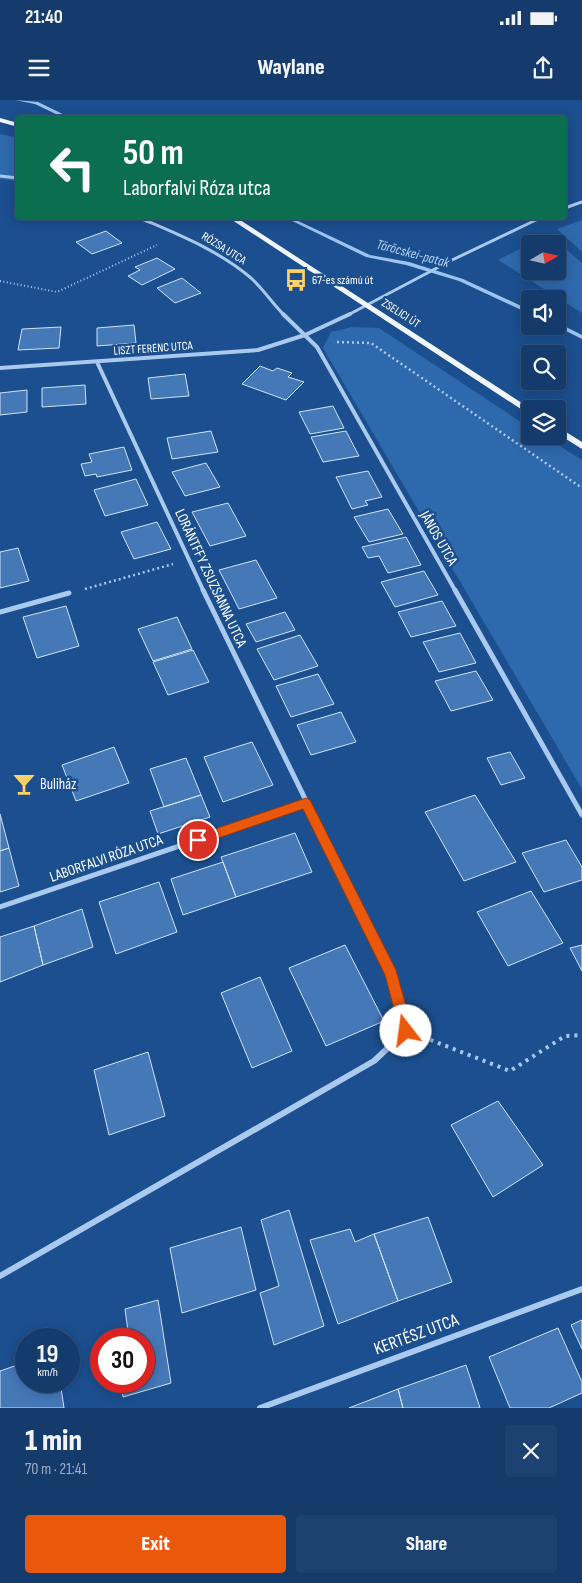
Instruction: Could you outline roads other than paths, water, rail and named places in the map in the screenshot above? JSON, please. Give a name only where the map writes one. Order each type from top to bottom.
[{"type":"main road","points":[[0,120],[15,124]]},
{"type":"main road","name":"ZSELICI ÚT","points":[[237,220],[521,406]]},
{"type":"main road","points":[[566,435],[582,446]]},
{"type":"street","points":[[0,176],[15,178]]},
{"type":"street","points":[[567,207],[582,202]]},
{"type":"street","name":"RÓZSA UTCA","points":[[145,220],[210,249],[236,266],[253,280],[274,305],[305,335]]},
{"type":"street","points":[[305,335],[367,306],[450,261],[536,220]]},
{"type":"street","name":"JÁNOS UTCA","points":[[305,335],[317,347],[582,815]]},
{"type":"street","name":"LISZT FERENC UTCA","points":[[0,368],[258,350],[305,335]]},
{"type":"street","name":"LORÁNTFFY ZSUZSANNA UTCA","points":[[0,1276],[374,1061],[406,1031],[391,974],[188,560],[97,362]]},
{"type":"street","points":[[0,612],[69,593]]},
{"type":"street","name":"LABORFALVI RÓZA UTCA","points":[[0,907],[306,803]]},
{"type":"street","name":"KERTÉSZ UTCA","points":[[260,1408],[582,1289]]},
{"type":"waterway","name":"Töröcskei-patak","points":[[17,100],[36,103],[62,115]]},
{"type":"waterway","name":"Töröcskei-patak","points":[[293,220],[368,256],[407,263],[461,280],[521,308]]},
{"type":"waterway","name":"Töröcskei-patak","points":[[566,329],[582,337]]},
{"type":"place","name":"67-es számú út","points":[[296,280]]},
{"type":"place","name":"Buliház","points":[[24,784]]}]
